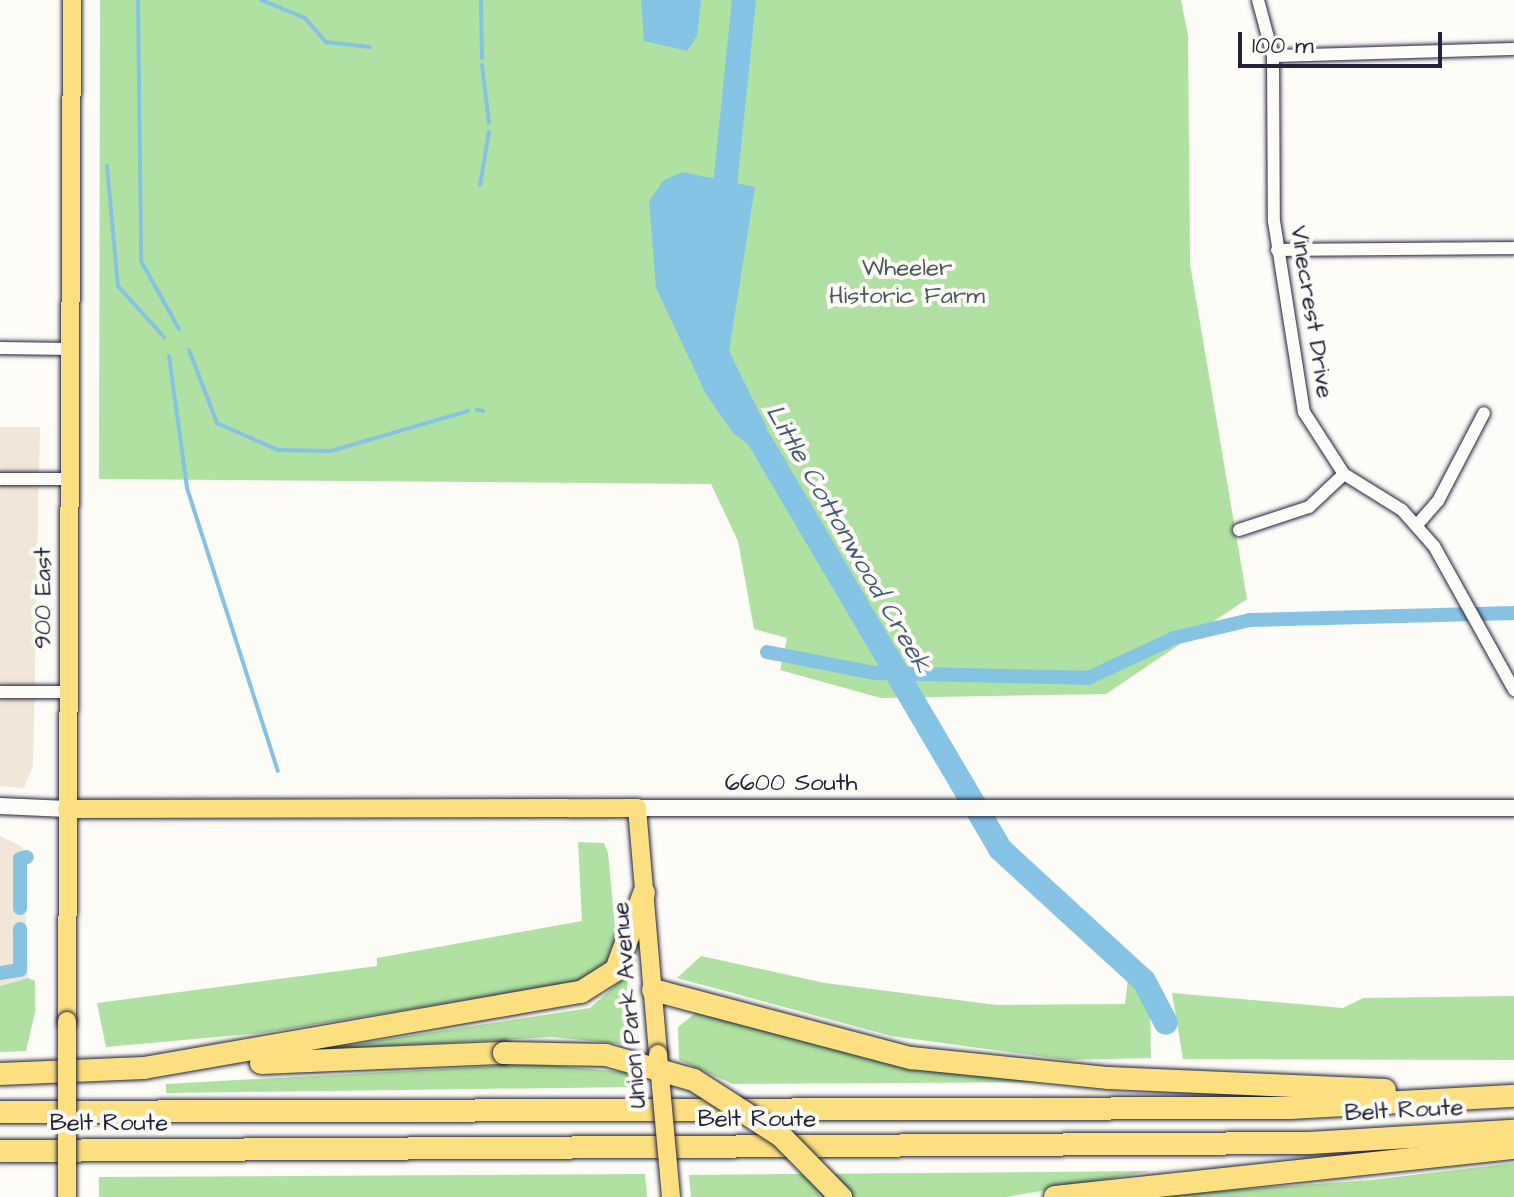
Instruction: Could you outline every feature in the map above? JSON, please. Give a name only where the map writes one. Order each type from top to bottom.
[{"type":"highway","points":[[144,1068],[597,987],[628,949],[644,893]]},
{"type":"highway","points":[[653,990],[911,1058],[1109,1078],[1514,1096]]},
{"type":"highway","points":[[0,1074],[504,1053],[606,1055],[694,1080],[781,1136],[841,1197]]},
{"type":"highway","name":"Belt Route","points":[[0,1112],[1275,1108],[1514,1096]]},
{"type":"highway","name":"Belt Route","points":[[0,1151],[1309,1143],[1514,1131]]},
{"type":"highway","points":[[1055,1197],[1514,1148]]},
{"type":"main road","name":"900 East","points":[[67,1197],[72,0]]},
{"type":"main road","points":[[0,806],[67,809]]},
{"type":"main road","name":"Union Park Avenue","points":[[637,808],[671,1197]]},
{"type":"main road","name":"6600 South","points":[[67,809],[1514,808]]},
{"type":"street","name":"Vinecrest Drive","points":[[1258,0],[1273,56],[1277,250],[1304,412],[1344,474],[1417,525],[1470,606],[1514,690]]},
{"type":"street","points":[[1273,56],[1514,49]]},
{"type":"street","points":[[1277,250],[1514,248]]},
{"type":"street","points":[[0,348],[70,349]]},
{"type":"street","points":[[1417,525],[1438,501],[1484,413]]},
{"type":"street","points":[[1239,530],[1309,507],[1344,474]]},
{"type":"street","points":[[0,479],[69,479]]},
{"type":"street","points":[[0,692],[67,692]]},
{"type":"shaded area","points":[[0,427],[40,427],[33,766],[24,788],[0,786]]},
{"type":"shaded area","points":[[0,836],[23,847],[28,978],[0,986]]},
{"type":"green space","name":"Wheeler Historic Farm","points":[[100,0],[1181,0],[1188,36],[1190,264],[1247,599],[1106,694],[881,698],[780,670],[787,638],[754,629],[738,541],[711,484],[99,479]]},
{"type":"green space","points":[[578,842],[604,843],[608,853],[616,940],[613,959],[588,980],[262,1033],[106,1047],[97,1003],[377,966],[377,958],[582,921]]},
{"type":"green space","points":[[701,956],[825,983],[997,1005],[1125,1004],[1128,979],[1150,1012],[1151,1058],[1068,1060],[891,1036],[677,978]]},
{"type":"green space","points":[[627,975],[634,1045],[551,1037],[317,1050],[590,1008]]},
{"type":"green space","points":[[28,978],[35,981],[35,1012],[26,1051],[0,1052],[0,986]]},
{"type":"green space","points":[[1172,993],[1343,1008],[1363,998],[1514,996],[1514,1060],[1183,1059]]},
{"type":"green space","points":[[697,1012],[1039,1082],[733,1084],[679,1060],[678,1027]]},
{"type":"green space","points":[[534,1064],[635,1073],[637,1087],[166,1093],[166,1084]]},
{"type":"green space","points":[[1514,1163],[1514,1197],[1135,1197],[1372,1180]]},
{"type":"green space","points":[[1151,1171],[1007,1197],[691,1197],[689,1175]]},
{"type":"green space","points":[[645,1174],[647,1197],[99,1197],[99,1177]]},
{"type":"water","points":[[641,0],[701,0],[697,36],[687,51],[644,41]]},
{"type":"water","points":[[682,172],[755,187],[729,351],[766,426],[776,466],[733,433],[706,394],[656,288],[649,201],[664,180]]},
{"type":"waterway","points":[[138,0],[141,261],[179,329]]},
{"type":"waterway","points":[[261,0],[305,18],[326,42],[370,47]]},
{"type":"waterway","points":[[481,0],[482,58]]},
{"type":"waterway","name":"Little Cottonwood Creek","points":[[723,206],[744,0]]},
{"type":"waterway","points":[[482,65],[489,123]]},
{"type":"waterway","points":[[480,185],[489,132]]},
{"type":"waterway","points":[[107,166],[118,286],[164,337]]},
{"type":"waterway","points":[[189,350],[217,423],[278,450],[331,451],[468,411]]},
{"type":"waterway","points":[[169,356],[187,488],[278,771]]},
{"type":"waterway","points":[[477,410],[483,411]]},
{"type":"waterway","name":"Little Cottonwood Creek","points":[[760,441],[1000,849],[1144,981],[1166,1023]]},
{"type":"waterway","points":[[767,652],[874,673],[1088,678],[1174,638],[1250,620],[1514,613]]},
{"type":"waterway","points":[[20,908],[20,859],[27,857]]},
{"type":"waterway","points":[[0,973],[20,970],[20,929]]}]
